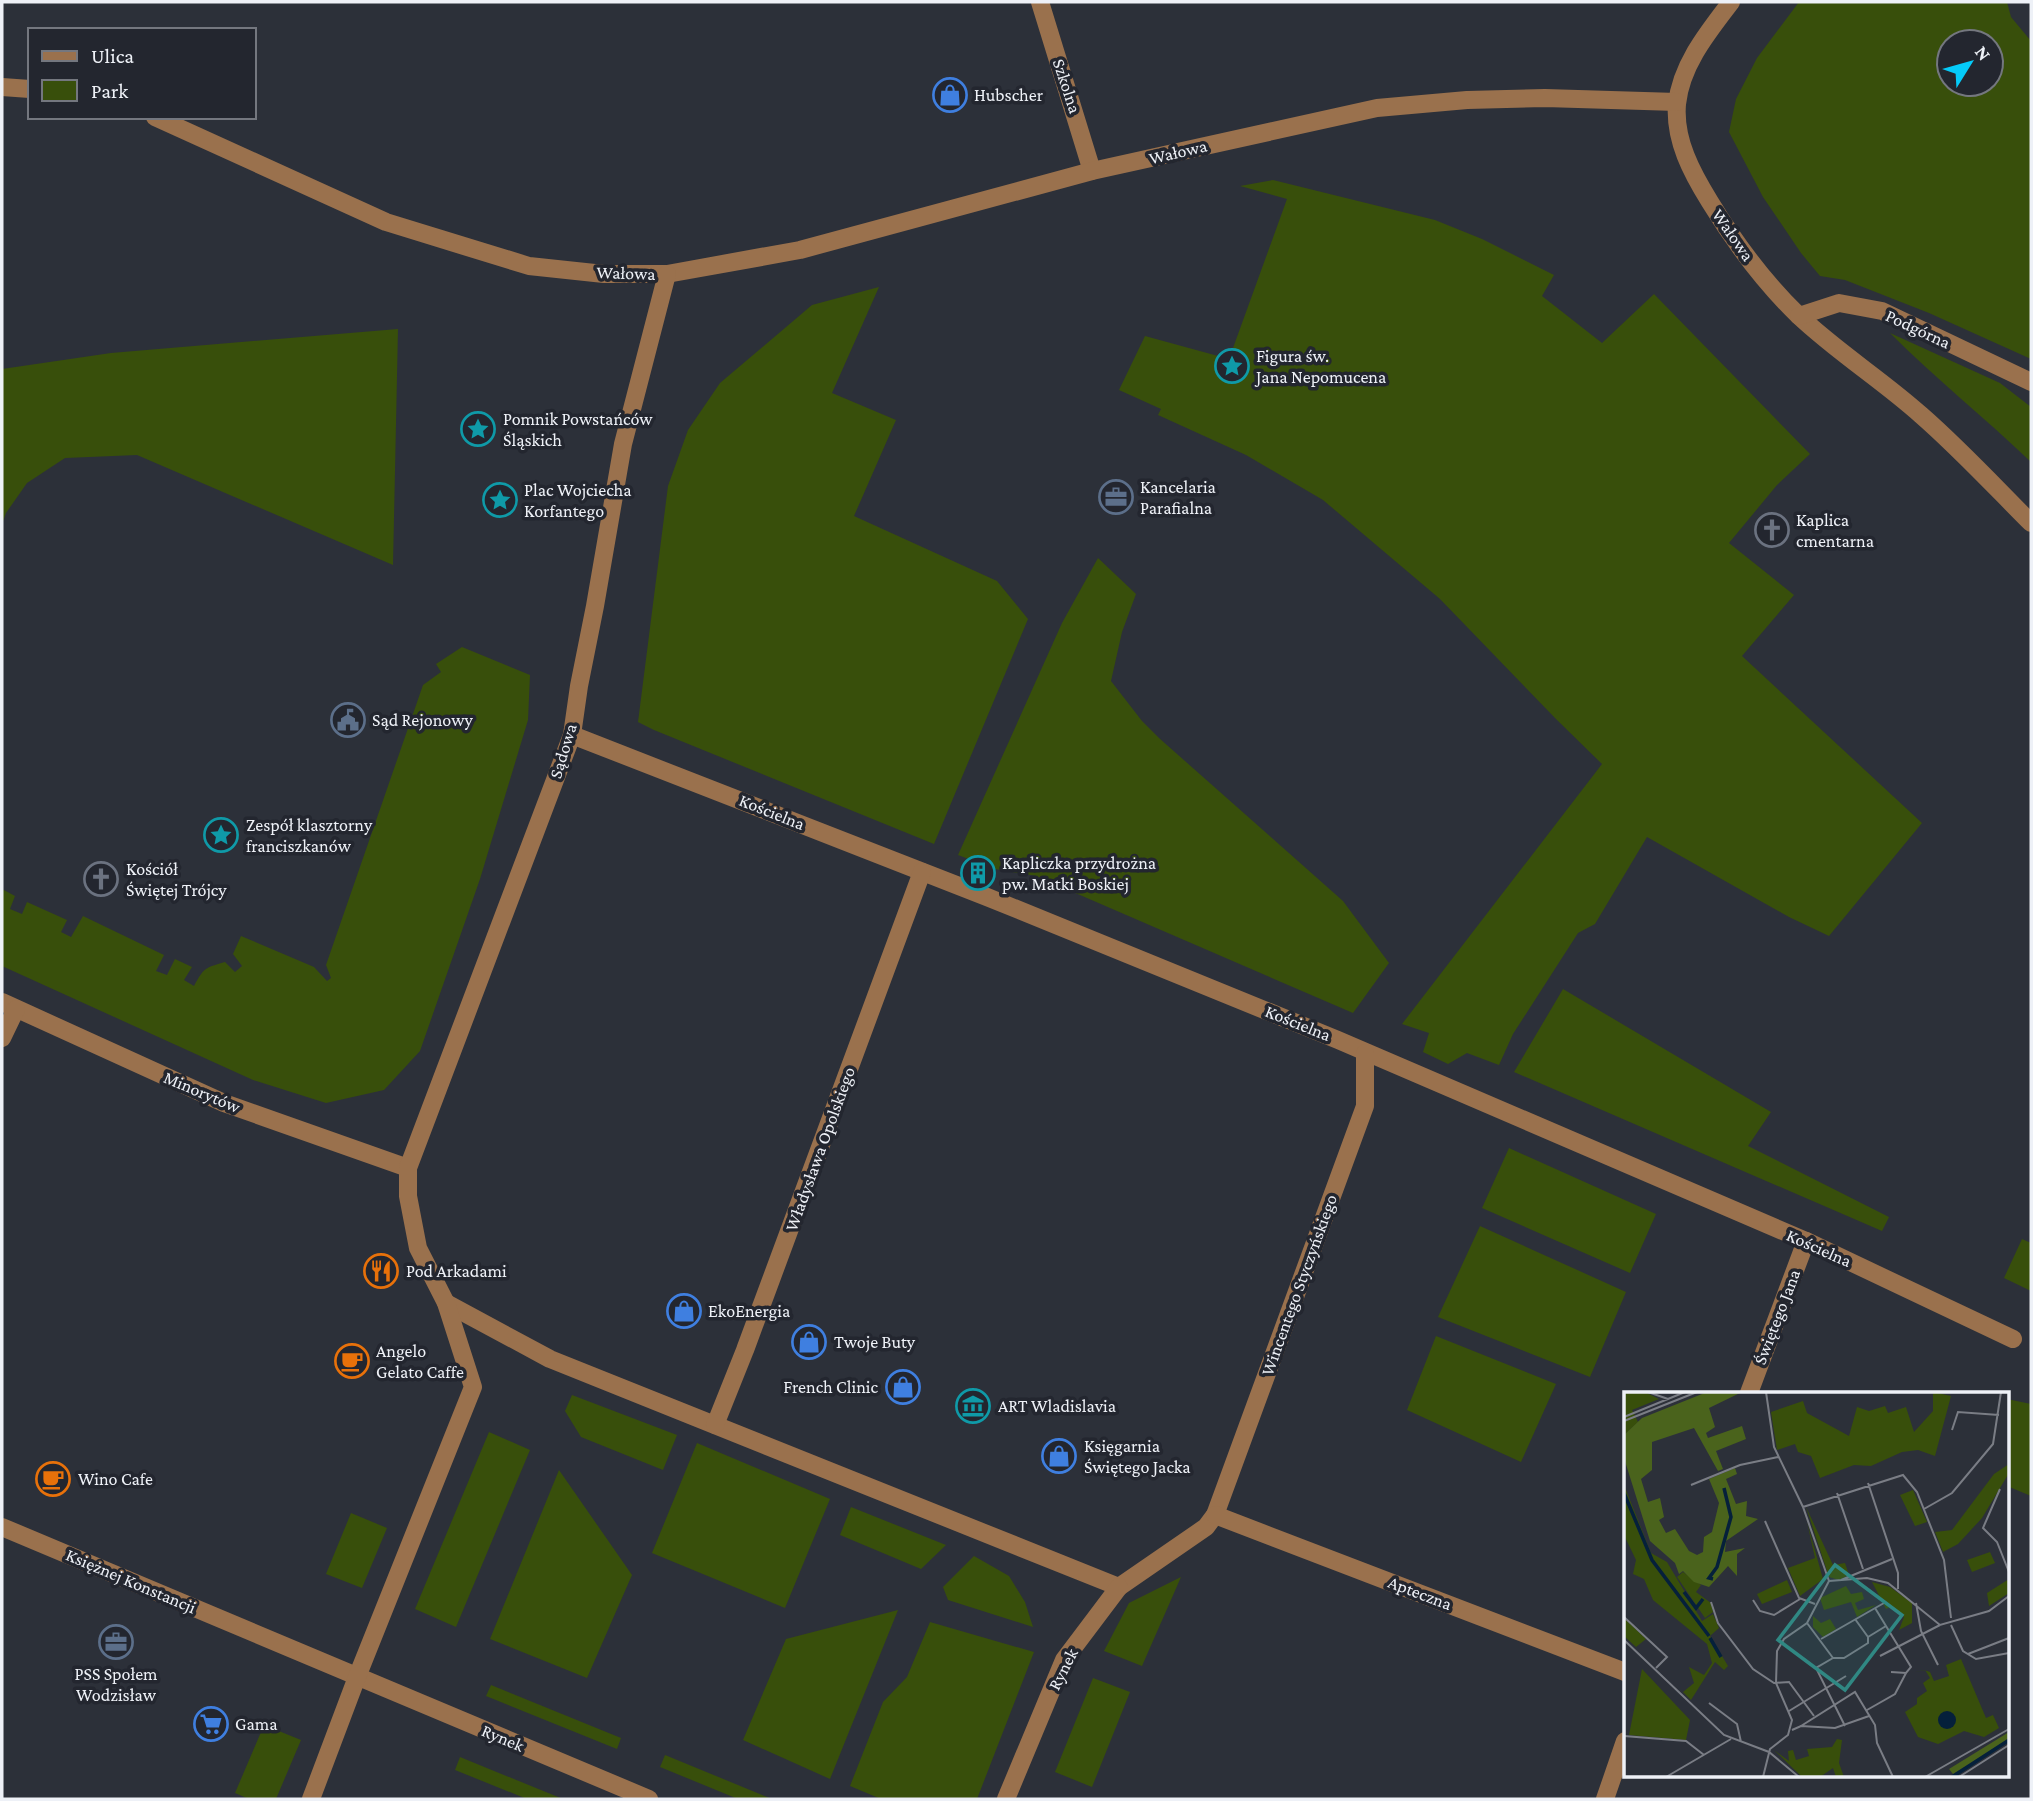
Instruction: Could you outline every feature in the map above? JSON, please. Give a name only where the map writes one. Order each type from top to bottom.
[{"type":"street","name":"Szkolna","points":[[1040,2],[1092,171]]},
{"type":"street","points":[[1677,102],[1694,53],[1731,2]]},
{"type":"street","points":[[2,87],[28,89]]},
{"type":"street","name":"Wałowa","points":[[159,119],[386,222],[529,266],[604,274],[667,274],[800,250],[1092,171],[1377,108],[1493,99],[1677,102],[1678,124],[1684,150],[1697,181],[1769,285],[1799,316],[1921,415],[2031,523]]},
{"type":"street","name":"Sądowa","points":[[408,1168],[572,735],[623,444],[667,274]]},
{"type":"street","name":"Podgórna","points":[[1799,316],[1839,303],[1882,311],[2031,382]]},
{"type":"street","name":"Kościelna","points":[[572,735],[987,897],[1365,1052],[1806,1241],[2012,1339]]},
{"type":"street","name":"Władysława Opolskiego","points":[[715,1425],[922,872]]},
{"type":"street","points":[[2,1038],[9,1006]]},
{"type":"street","name":"Minorytów","points":[[9,1006],[224,1103],[408,1168]]},
{"type":"street","name":"Wincentego Styczyńskiego","points":[[1215,1515],[1365,1106],[1365,1052]]},
{"type":"street","points":[[311,1799],[473,1387],[446,1303],[418,1248],[408,1196],[408,1168]]},
{"type":"street","name":"Świętego Jana","points":[[1749,1392],[1806,1241]]},
{"type":"street","points":[[446,1303],[550,1359],[1119,1587]]},
{"type":"street","name":"Rynek","points":[[1006,1799],[1064,1660],[1119,1587],[1206,1527],[1215,1515]]},
{"type":"street","name":"Apteczna","points":[[1215,1515],[1624,1672]]},
{"type":"street","name":"Księżnej Konstancji","points":[[2,1527],[260,1635]]},
{"type":"street","name":"Rynek","points":[[260,1635],[649,1799]]},
{"type":"street","points":[[1605,1799],[1624,1744]]},
{"type":"green space","points":[[1799,2],[2007,2],[2011,17],[2031,41],[2031,359],[1929,313],[1845,280],[1820,276],[1763,197],[1729,132],[1736,99],[1757,58]]},
{"type":"green space","points":[[1273,180],[1435,220],[1482,239],[1554,275],[1542,296],[1602,343],[1654,294],[1810,454],[1777,485],[1729,543],[1794,595],[1742,656],[1922,823],[1829,936],[1789,917],[1647,837],[1595,924],[1578,933],[1513,1034],[1499,1065],[1467,1053],[1448,1064],[1423,1052],[1429,1033],[1402,1024],[1602,764],[1440,599],[1323,500],[1246,455],[1158,415],[1161,409],[1119,390],[1145,336],[1229,359],[1287,199],[1240,186]]},
{"type":"green space","points":[[879,287],[832,393],[896,420],[854,516],[997,581],[1028,619],[934,844],[638,722],[668,486],[688,430],[720,383],[812,305]]},
{"type":"green space","points":[[398,329],[393,565],[137,455],[65,458],[27,483],[6,513],[2,524],[2,369],[111,353]]},
{"type":"green space","points":[[1890,333],[2000,383],[2031,407],[2031,462],[1925,366]]},
{"type":"green space","points":[[1098,558],[1136,594],[1122,632],[1111,681],[1159,738],[1343,901],[1389,963],[1353,1013],[1036,876],[995,869],[958,855],[1062,623]]},
{"type":"green space","points":[[462,647],[530,675],[528,720],[480,879],[420,1051],[384,1090],[326,1103],[253,1080],[2,966],[2,889],[15,896],[10,909],[22,914],[27,902],[67,920],[61,932],[71,937],[83,916],[164,955],[156,971],[167,975],[175,959],[192,967],[184,980],[194,986],[205,969],[225,962],[235,972],[242,966],[233,954],[241,936],[314,967],[327,981],[331,978],[326,965],[423,685],[441,672],[436,664]]},
{"type":"green space","points":[[1563,989],[1771,1112],[1748,1146],[1889,1217],[1882,1231],[1514,1072]]},
{"type":"green space","points":[[1509,1148],[1656,1214],[1630,1273],[1482,1208]]},
{"type":"green space","points":[[1480,1226],[1626,1292],[1590,1377],[1438,1317]]},
{"type":"green space","points":[[2022,1239],[2031,1243],[2031,1291],[2004,1278]]},
{"type":"green space","points":[[1436,1336],[1556,1384],[1521,1462],[1407,1410]]},
{"type":"green space","points":[[572,1395],[677,1435],[663,1470],[581,1437],[565,1411]]},
{"type":"green space","points":[[2008,1399],[2031,1404],[2031,1496],[2008,1486]]},
{"type":"green space","points":[[489,1432],[530,1450],[456,1627],[415,1609]]},
{"type":"green space","points":[[697,1443],[830,1499],[785,1608],[652,1553]]},
{"type":"green space","points":[[559,1470],[632,1575],[587,1678],[490,1639]]},
{"type":"green space","points":[[851,1507],[946,1545],[921,1569],[840,1535]]},
{"type":"green space","points":[[351,1513],[387,1528],[362,1588],[326,1574]]},
{"type":"green space","points":[[974,1556],[1009,1576],[1025,1602],[1033,1627],[948,1600],[943,1587]]},
{"type":"green space","points":[[1181,1577],[1142,1666],[1104,1651],[1129,1603]]},
{"type":"green space","points":[[898,1610],[830,1779],[743,1740],[786,1639]]},
{"type":"green space","points":[[930,1622],[1034,1652],[977,1799],[881,1799],[850,1786],[883,1702],[907,1677]]},
{"type":"green space","points":[[1093,1678],[1130,1692],[1092,1787],[1055,1772]]},
{"type":"green space","points":[[491,1685],[621,1738],[617,1749],[486,1696]]},
{"type":"green space","points":[[264,1725],[301,1740],[276,1799],[249,1799],[235,1793]]},
{"type":"green space","points":[[665,1755],[772,1799],[738,1799],[660,1767]]},
{"type":"green space","points":[[460,1757],[563,1799],[527,1799],[455,1770]]},
{"type":"place","name":"Hubscher","points":[[950,95]]},
{"type":"place","name":"Figura św. Jana Nepomucena","points":[[1232,366]]},
{"type":"place","name":"Pomnik Powstańców Śląskich","points":[[478,429]]},
{"type":"place","name":"Kancelaria Parafialna","points":[[1116,497]]},
{"type":"place","name":"Plac Wojciecha Korfantego","points":[[500,500]]},
{"type":"place","name":"Kaplica cmentarna","points":[[1772,530]]},
{"type":"place","name":"Sąd Rejonowy","points":[[348,720]]},
{"type":"place","name":"Zespół klasztorny franciszkanów","points":[[221,835]]},
{"type":"place","name":"Kapliczka przydrożna pw. Matki Boskiej","points":[[978,873]]},
{"type":"place","name":"Kościół Świętej Trójcy","points":[[101,879]]},
{"type":"place","name":"Pod Arkadami","points":[[381,1271]]},
{"type":"place","name":"EkoEnergia","points":[[684,1311]]},
{"type":"place","name":"Twoje Buty","points":[[809,1342]]},
{"type":"place","name":"Angelo Gelato Caffe","points":[[352,1361]]},
{"type":"place","name":"French Clinic","points":[[903,1387]]},
{"type":"place","name":"ART Wladislavia","points":[[973,1406]]},
{"type":"place","name":"Księgarnia Świętego Jacka","points":[[1059,1456]]},
{"type":"place","name":"Wino Cafe","points":[[53,1479]]},
{"type":"place","name":"PSS Społem Wodzisław","points":[[116,1642]]},
{"type":"place","name":"Gama","points":[[211,1724]]}]
